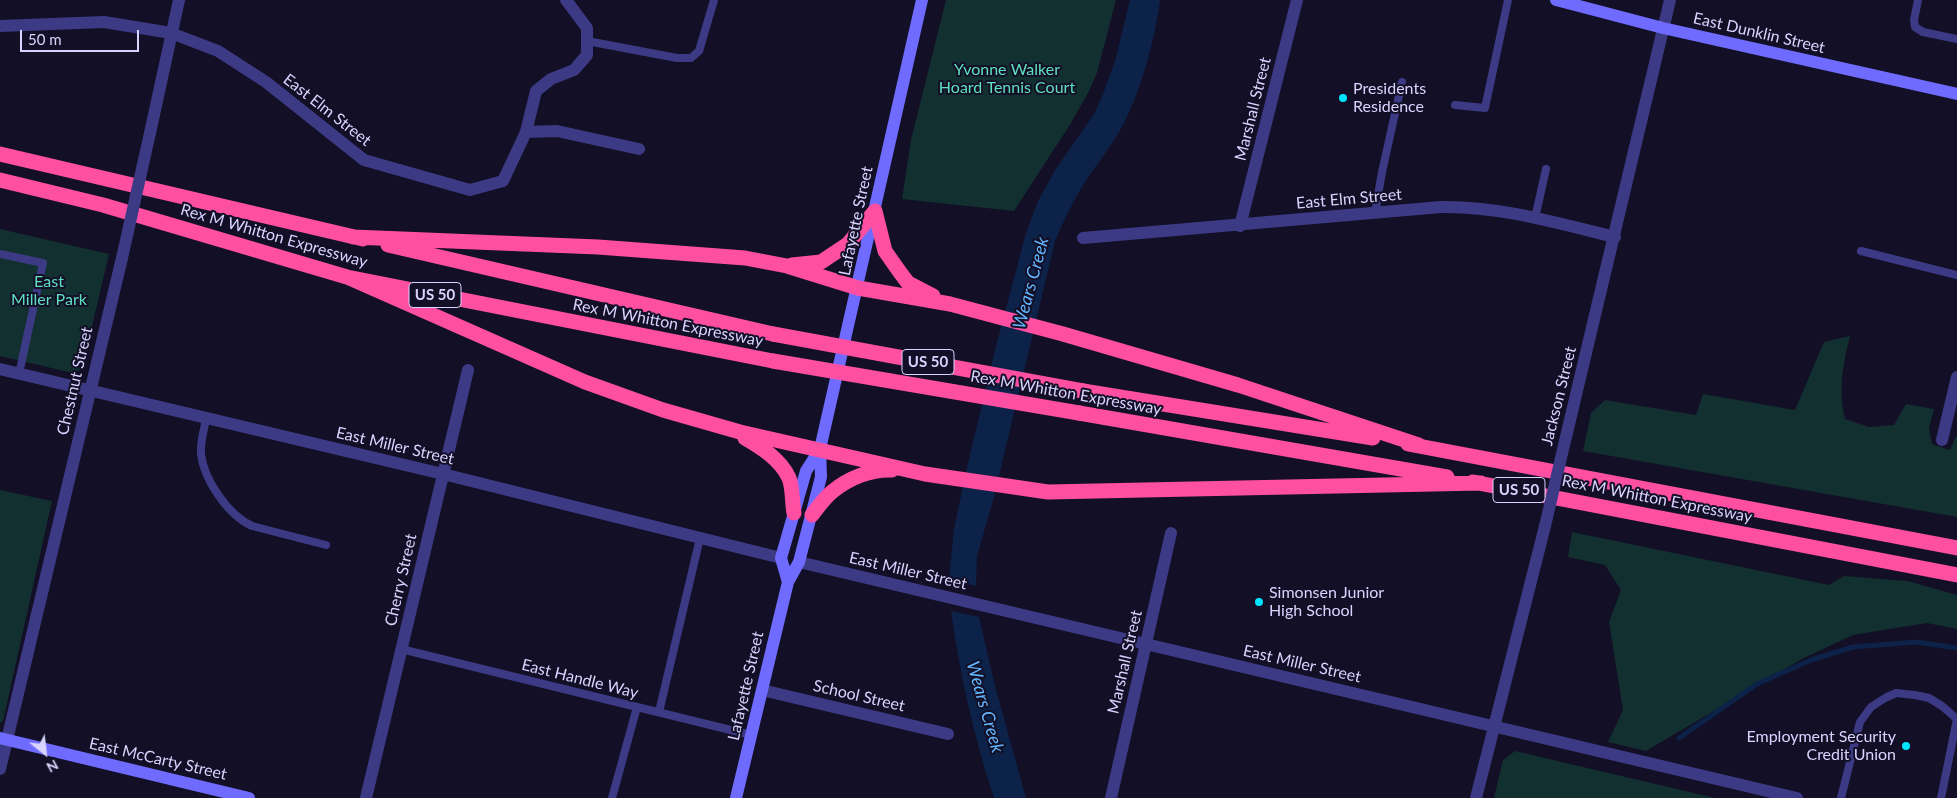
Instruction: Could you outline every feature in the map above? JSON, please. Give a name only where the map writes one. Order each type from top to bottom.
[{"type":"highway","name":"Rex M Whitton Expressway","points":[[0,154],[773,334],[1083,390],[1419,445],[1957,548]]},
{"type":"highway","name":"Rex M Whitton Expressway","points":[[0,180],[103,205],[347,277],[773,361],[1481,483],[1957,576]]},
{"type":"highway","points":[[787,266],[821,262],[848,244],[875,211]]},
{"type":"highway","points":[[875,211],[886,251],[908,283],[950,304]]},
{"type":"highway","points":[[353,237],[598,247],[745,258],[787,266],[858,288],[950,304],[1063,334],[1238,385],[1419,445]]},
{"type":"highway","points":[[347,277],[585,382],[663,410],[728,429],[919,472],[1048,492],[1481,483]]},
{"type":"highway","points":[[728,429],[761,447],[773,457],[789,478],[794,513]]},
{"type":"highway","points":[[812,515],[832,491],[856,477],[878,470],[919,472]]},
{"type":"main road","name":"Lafayette Street","points":[[736,798],[788,582],[799,562],[821,477],[820,449],[922,0]]},
{"type":"main road","name":"East Dunklin Street","points":[[1556,0],[1663,28],[1957,94]]},
{"type":"main road","name":"Lafayette Street","points":[[788,582],[781,558],[806,471],[820,449]]},
{"type":"main road","name":"East McCarty Street","points":[[4,739],[249,798]]},
{"type":"street","name":"Chestnut Street","points":[[0,769],[4,739],[122,258],[179,0]]},
{"type":"street","points":[[566,0],[588,28],[587,55],[574,70],[551,79],[536,91],[526,132],[557,131],[639,149]]},
{"type":"street","name":"Marshall Street","points":[[1240,226],[1297,0]]},
{"type":"street","name":"Jackson Street","points":[[1476,798],[1545,526],[1670,0]]},
{"type":"street","name":"East Elm Street","points":[[0,26],[104,22],[171,34],[218,51],[266,82],[364,160],[470,190],[503,182],[526,132]]},
{"type":"street","name":"East Elm Street","points":[[1083,238],[1464,206],[1486,208],[1535,218],[1615,237]]},
{"type":"street","name":"East Miller Street","points":[[0,369],[443,474],[781,558]]},
{"type":"street","name":"Cherry Street","points":[[366,798],[468,370]]},
{"type":"street","points":[[1942,440],[1957,377]]},
{"type":"street","name":"Marshall Street","points":[[1111,798],[1145,644],[1172,534]]},
{"type":"street","name":"East Miller Street","points":[[799,562],[1797,798]]},
{"type":"street","name":"School Street","points":[[762,690],[948,734]]},
{"type":"lane","points":[[587,41],[677,58],[691,58],[699,51],[714,0]]},
{"type":"lane","points":[[1455,104],[1485,108],[1508,0]]},
{"type":"lane","points":[[1918,0],[1914,20],[1915,27],[1923,32],[1957,40]]},
{"type":"lane","points":[[1375,213],[1402,82]]},
{"type":"lane","points":[[1535,218],[1546,168]]},
{"type":"lane","points":[[1861,251],[1957,275]]},
{"type":"lane","points":[[0,254],[43,263],[19,374]]},
{"type":"lane","points":[[206,418],[201,453],[203,463],[213,486],[230,511],[242,522],[252,526],[326,545]]},
{"type":"lane","points":[[659,712],[700,538]]},
{"type":"lane","name":"East Handle Way","points":[[402,649],[751,735]]},
{"type":"lane","points":[[1841,798],[1860,722],[1871,706],[1896,693],[1914,694],[1929,698],[1957,719],[1941,798]]},
{"type":"lane","points":[[612,798],[637,707]]},
{"type":"green space","name":"Yvonne Walker Hoard Tennis Court","points":[[946,0],[1116,0],[1097,73],[1088,93],[1071,123],[1014,211],[902,199],[911,140]]},
{"type":"green space","name":"East Miller Park","points":[[0,229],[109,254],[82,369],[73,373],[0,356]]},
{"type":"green space","points":[[1850,336],[1842,377],[1845,419],[1869,427],[1894,425],[1906,404],[1934,409],[1929,428],[1932,444],[1950,450],[1957,437],[1957,517],[1583,451],[1591,413],[1605,400],[1696,415],[1703,394],[1795,410],[1824,342]]},
{"type":"green space","points":[[0,490],[52,501],[3,721],[0,723]]},
{"type":"green space","points":[[1572,532],[1829,585],[1844,576],[1908,581],[1957,595],[1957,629],[1927,623],[1853,635],[1802,659],[1646,751],[1608,742],[1623,710],[1609,622],[1621,590],[1605,565],[1568,557]]},
{"type":"green space","points":[[1515,751],[1715,798],[1494,798],[1503,760]]},
{"type":"water","name":"Wears Creek","points":[[1130,0],[1160,0],[1152,44],[1144,73],[1124,123],[1079,192],[1055,241],[994,497],[977,556],[976,586],[949,580],[954,529],[968,463],[1026,233],[1038,201],[1055,170],[1094,114],[1103,94],[1115,61]]},
{"type":"water","name":"Wears Creek","points":[[951,611],[979,617],[995,686],[1026,798],[994,798],[968,706]]},
{"type":"waterway","points":[[1679,738],[1757,684],[1811,660],[1853,647],[1916,642],[1957,648]]},
{"type":"place","name":"Presidents Residence","points":[[1343,98]]},
{"type":"place","name":"Simonsen Junior High School","points":[[1259,602]]},
{"type":"place","name":"Employment Security Credit Union","points":[[1906,746]]}]
